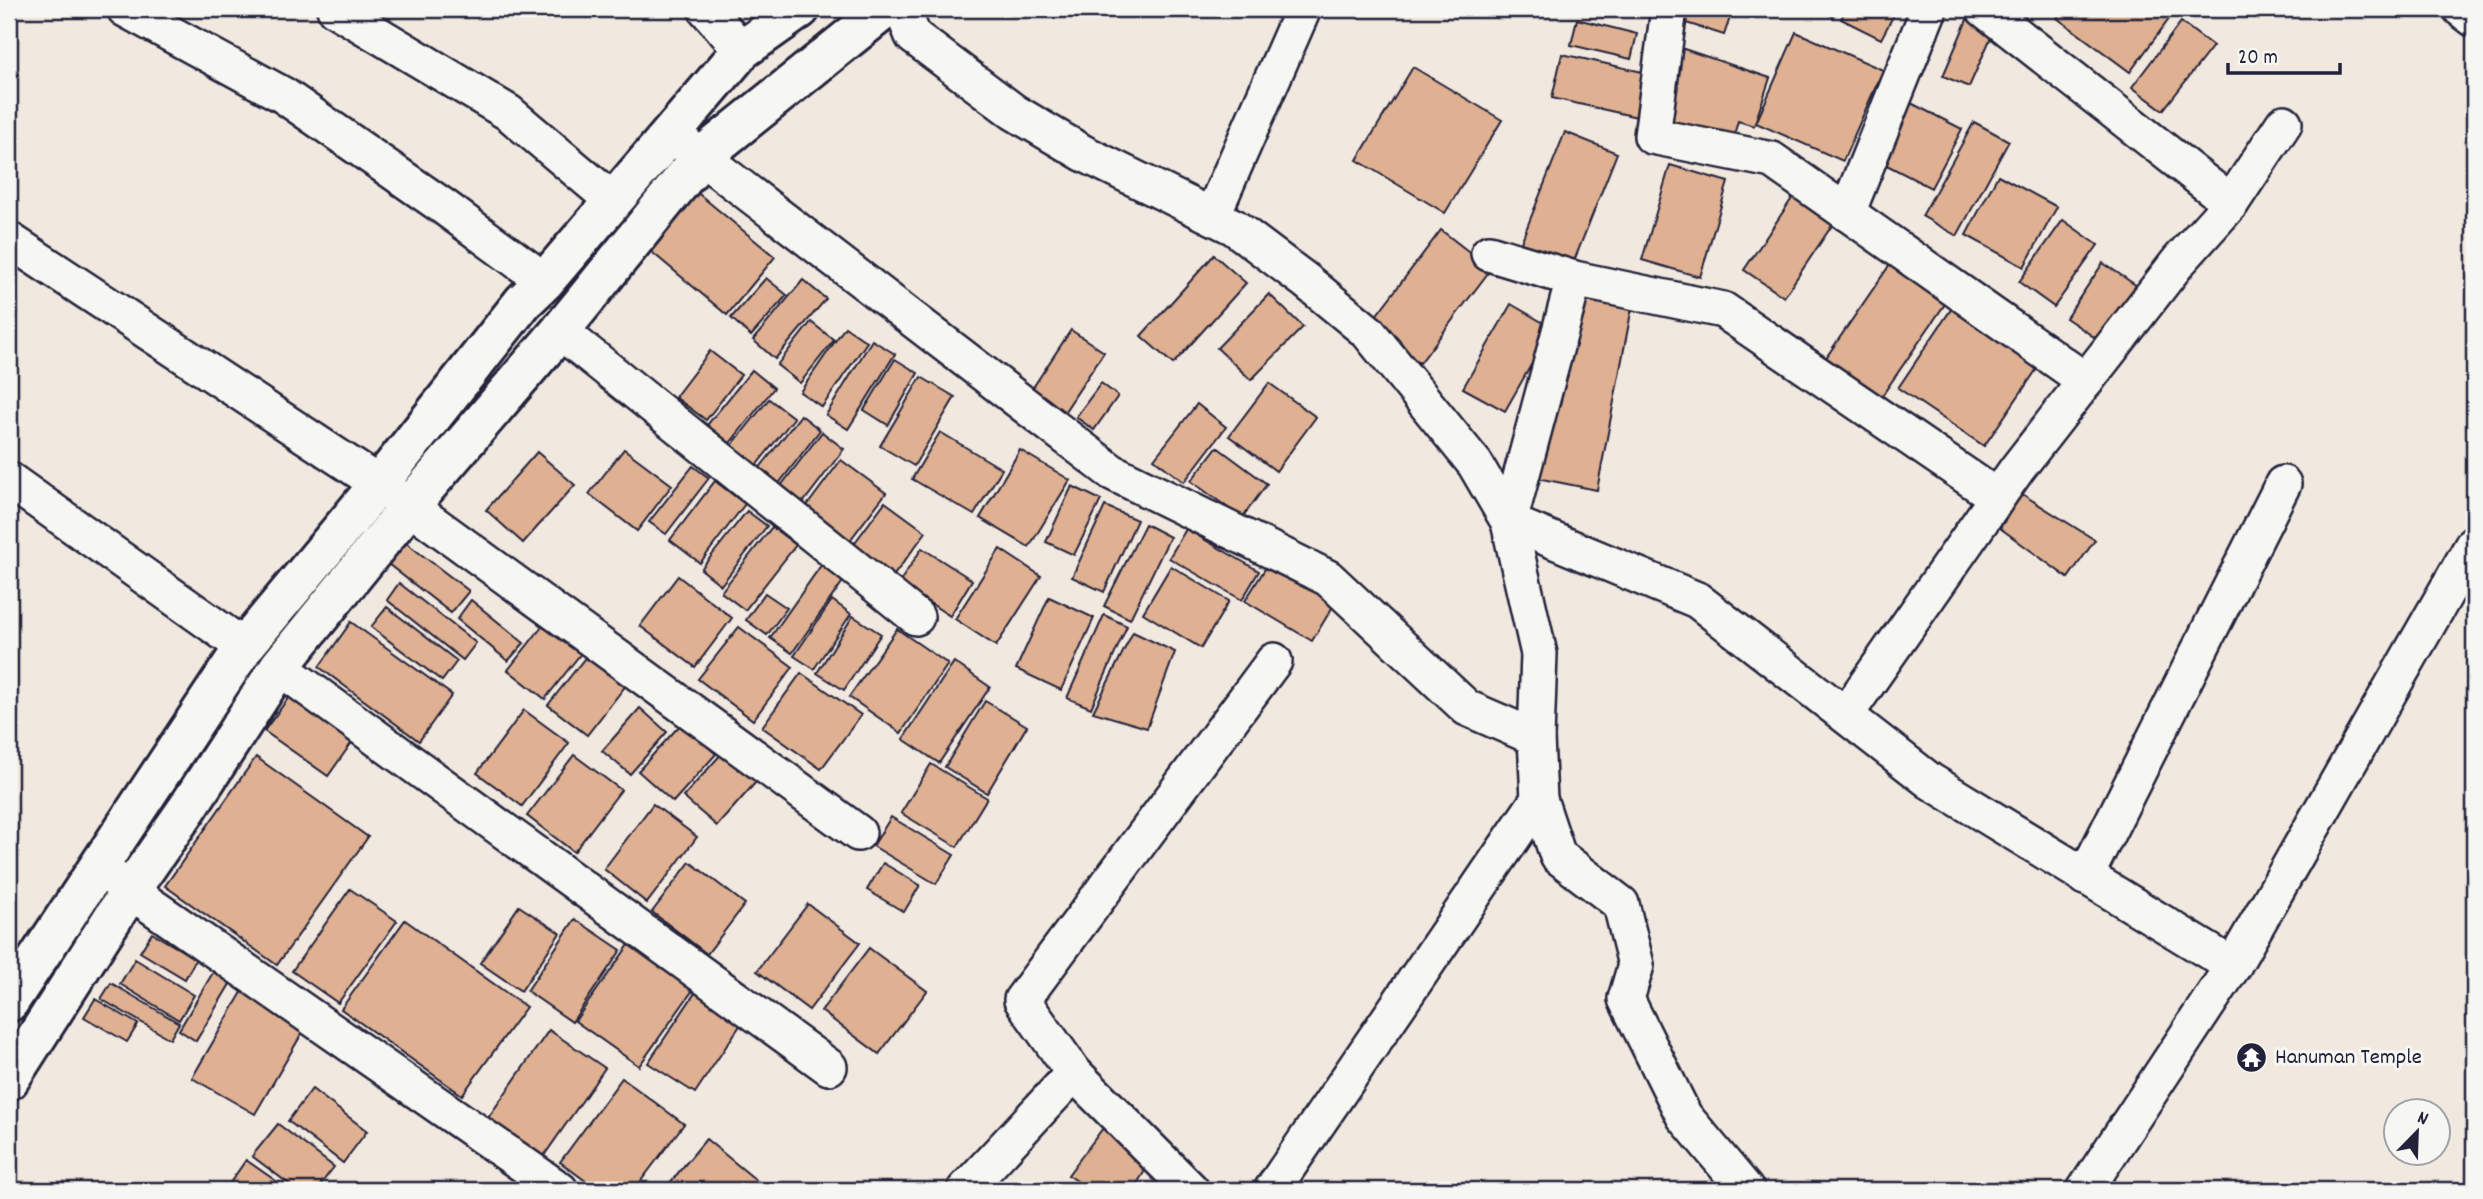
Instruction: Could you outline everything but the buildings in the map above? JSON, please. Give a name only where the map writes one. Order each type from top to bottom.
[{"type":"main road","points":[[9,1002],[97,865],[244,647],[379,484],[523,302],[742,50],[800,9]]},
{"type":"main road","points":[[9,1080],[130,891],[279,667],[409,507],[560,331],[701,157],[886,9]]},
{"type":"street","points":[[125,9],[283,95],[444,207],[544,281]]},
{"type":"street","points":[[335,9],[509,113],[612,200]]},
{"type":"street","points":[[706,9],[742,50]]},
{"type":"street","points":[[902,9],[913,36],[1014,111],[1083,153],[1234,227],[1307,281],[1368,332],[1475,464],[1509,522],[1539,654],[1536,738],[1539,799],[1558,856],[1621,904],[1636,965],[1626,999],[1684,1116],[1746,1190]]},
{"type":"street","points":[[1212,216],[1303,9]]},
{"type":"street","points":[[1669,9],[1652,136],[1772,160],[2086,381]]},
{"type":"street","points":[[1847,212],[1929,9]]},
{"type":"street","points":[[1984,9],[2231,203]]},
{"type":"street","points":[[2461,9],[2474,19]]},
{"type":"street","points":[[1846,715],[1997,497],[2179,261],[2231,203],[2284,124]]},
{"type":"street","points":[[670,133],[1112,472],[1328,578],[1467,708],[1536,738]]},
{"type":"street","points":[[9,240],[379,484],[858,833]]},
{"type":"street","points":[[1489,253],[1574,279],[1723,310],[1997,497]]},
{"type":"street","points":[[1509,522],[1574,279]]},
{"type":"street","points":[[560,331],[916,617]]},
{"type":"street","points":[[9,480],[244,647]]},
{"type":"street","points":[[2085,877],[2283,484]]},
{"type":"street","points":[[1509,522],[1697,600],[1930,781],[2233,966]]},
{"type":"street","points":[[2085,1190],[2233,966],[2474,543]]},
{"type":"street","points":[[1191,1190],[1074,1073],[1022,1000],[1274,661]]},
{"type":"street","points":[[279,667],[829,1068]]},
{"type":"street","points":[[1272,1190],[1539,799]]},
{"type":"street","points":[[97,865],[545,1186]]},
{"type":"street","points":[[965,1190],[1074,1073]]},
{"type":"place","name":"Hanuman Temple","points":[[2252,1058]]}]
